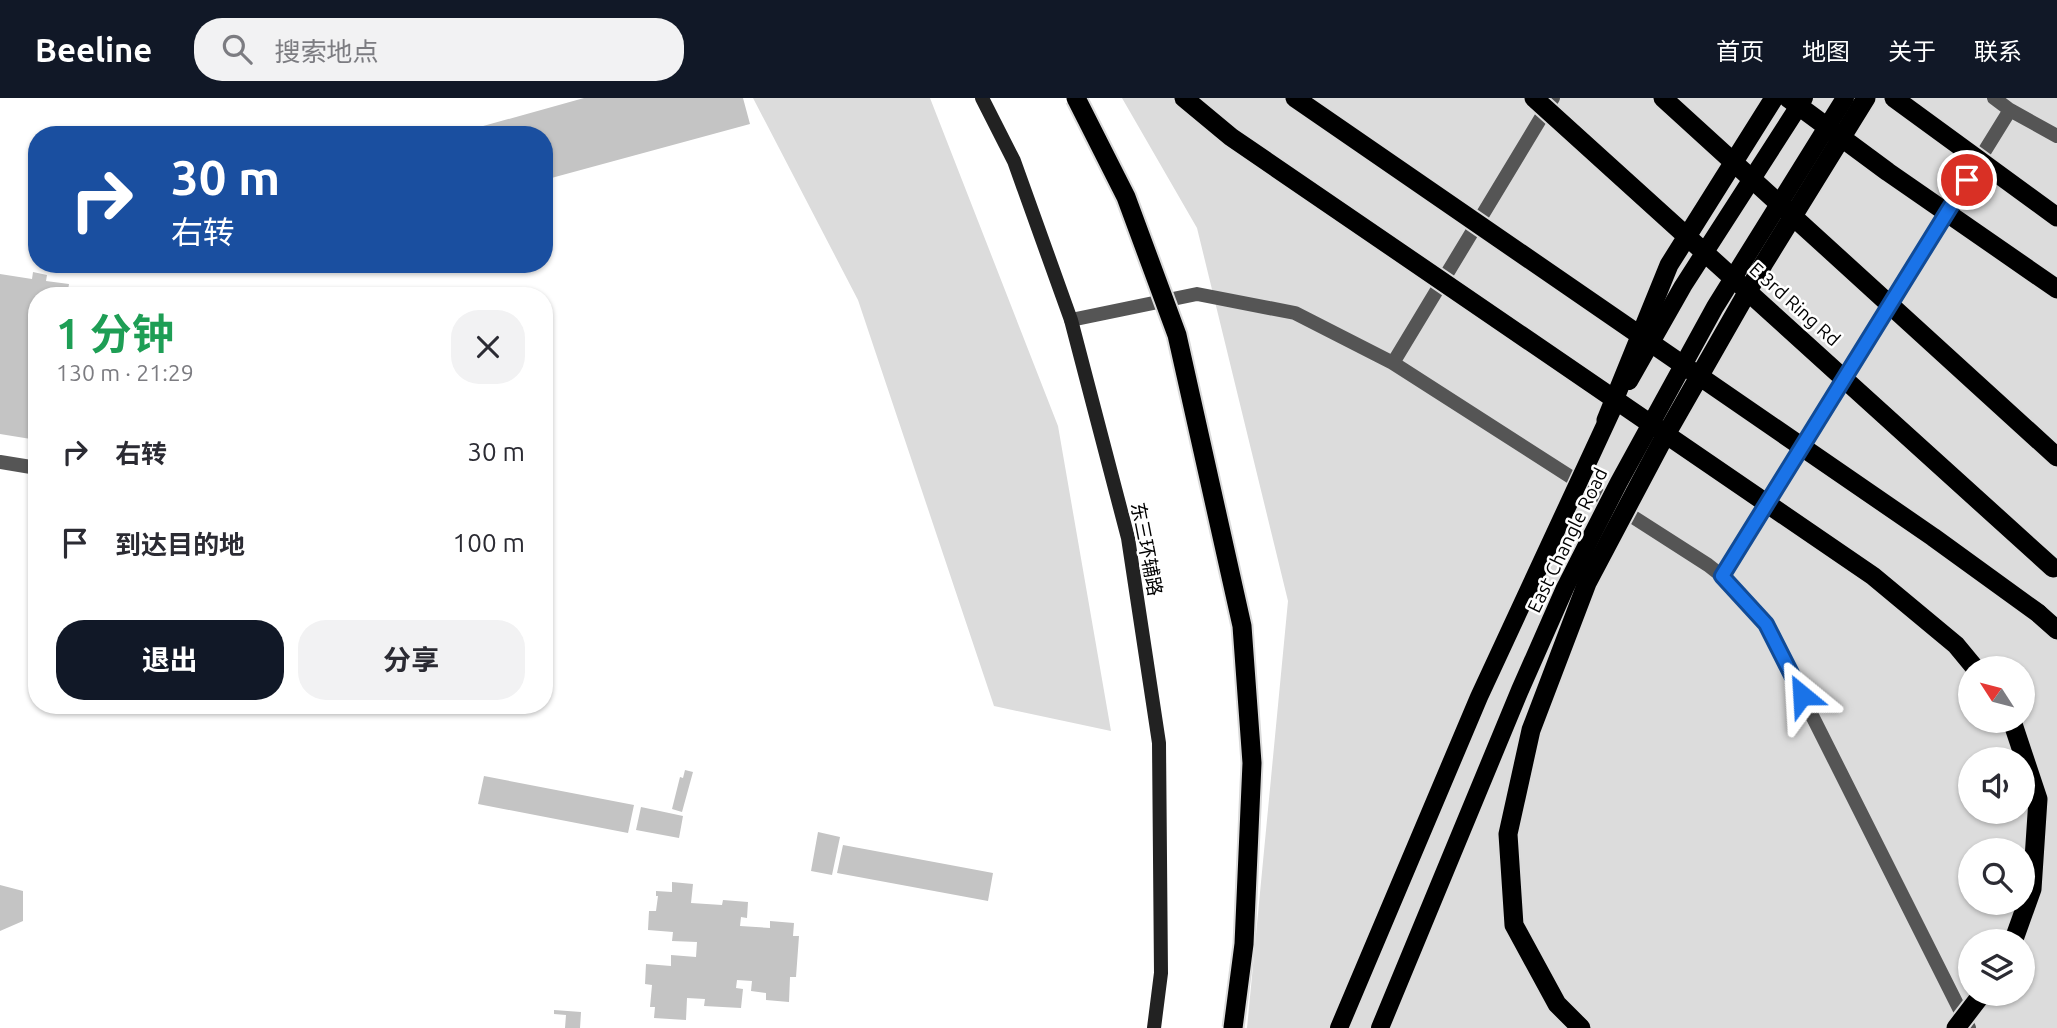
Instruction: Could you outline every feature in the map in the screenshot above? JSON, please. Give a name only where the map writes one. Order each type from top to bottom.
[{"type":"highway","points":[[1076,98],[1126,197],[1177,335],[1242,626],[1252,762],[1244,944],[1233,1028]]},
{"type":"highway","points":[[1184,98],[1231,137],[1873,576],[1956,645],[1965,656]]},
{"type":"highway","points":[[1295,98],[1933,537],[2057,630]]},
{"type":"highway","name":"E 3rd Ring Rd","points":[[1534,98],[2055,570]]},
{"type":"highway","points":[[1663,98],[2057,457]]},
{"type":"highway","points":[[1606,420],[1669,265],[1774,98]]},
{"type":"highway","points":[[1788,98],[1888,172],[2057,289]]},
{"type":"highway","points":[[1581,1028],[1557,1004],[1514,925],[1508,834],[1531,730],[1593,571],[1660,445],[1764,263],[1866,98]]},
{"type":"highway","points":[[1894,98],[2057,217]]},
{"type":"highway","points":[[2016,733],[2038,799],[2032,888],[2018,929]]},
{"type":"highway","points":[[1956,1028],[1973,1006]]},
{"type":"main road","name":"东三环辅路","points":[[982,98],[1014,161],[1071,320],[1128,538],[1159,743],[1161,973],[1154,1028]]},
{"type":"main road","name":"East Changle Road","points":[[1339,1028],[1479,697],[1606,420],[1683,286],[1804,98]]},
{"type":"main road","name":"East Changle Road","points":[[1380,1028],[1565,588],[1619,482],[1715,307],[1845,98]]},
{"type":"street","points":[[1393,363],[1553,98]]},
{"type":"street","points":[[1994,98],[2057,136]]},
{"type":"street","points":[[1722,576],[2010,110]]},
{"type":"street","points":[[1071,320],[1197,294],[1295,313],[1393,363],[1722,576],[1766,624],[1969,1028]]},
{"type":"street","points":[[0,462],[28,467]]},
{"type":"shaded area","points":[[753,98],[930,98],[1058,426],[1111,731],[994,706],[858,300]]},
{"type":"shaded area","points":[[1122,98],[2057,98],[2057,1028],[1247,1028],[1288,601],[1197,228]]},
{"type":"building","points":[[584,98],[743,98],[750,124],[553,178],[553,126],[483,126]]},
{"type":"building","points":[[33,273],[38,273],[47,275],[46,281],[69,284],[68,287],[28,287],[28,439],[0,434],[0,274],[32,279]]},
{"type":"building","points":[[685,770],[693,772],[682,812],[672,809],[680,777],[683,778]]},
{"type":"building","points":[[484,776],[634,805],[628,833],[478,804]]},
{"type":"building","points":[[641,807],[683,816],[679,838],[636,830]]},
{"type":"building","points":[[818,832],[840,837],[832,875],[811,871]]},
{"type":"building","points":[[843,845],[993,873],[988,901],[837,873]]},
{"type":"building","points":[[672,882],[693,884],[691,903],[722,905],[723,900],[748,902],[747,918],[741,917],[740,926],[770,928],[770,921],[794,923],[793,936],[799,936],[796,977],[790,977],[789,1002],[766,1000],[766,993],[751,991],[752,981],[737,980],[736,988],[743,989],[741,1008],[704,1006],[705,999],[687,998],[686,1020],[654,1018],[655,1007],[650,1007],[652,985],[645,984],[646,964],[671,966],[671,955],[696,957],[697,942],[672,941],[673,932],[648,930],[649,911],[656,911],[656,891],[672,892]]},
{"type":"building","points":[[0,885],[23,891],[23,921],[0,931]]},
{"type":"building","points":[[554,1010],[581,1012],[580,1028],[565,1028],[566,1015],[554,1014]]},
{"type":"route","points":[[1802,695],[1766,624],[1722,576],[1967,180]]}]
